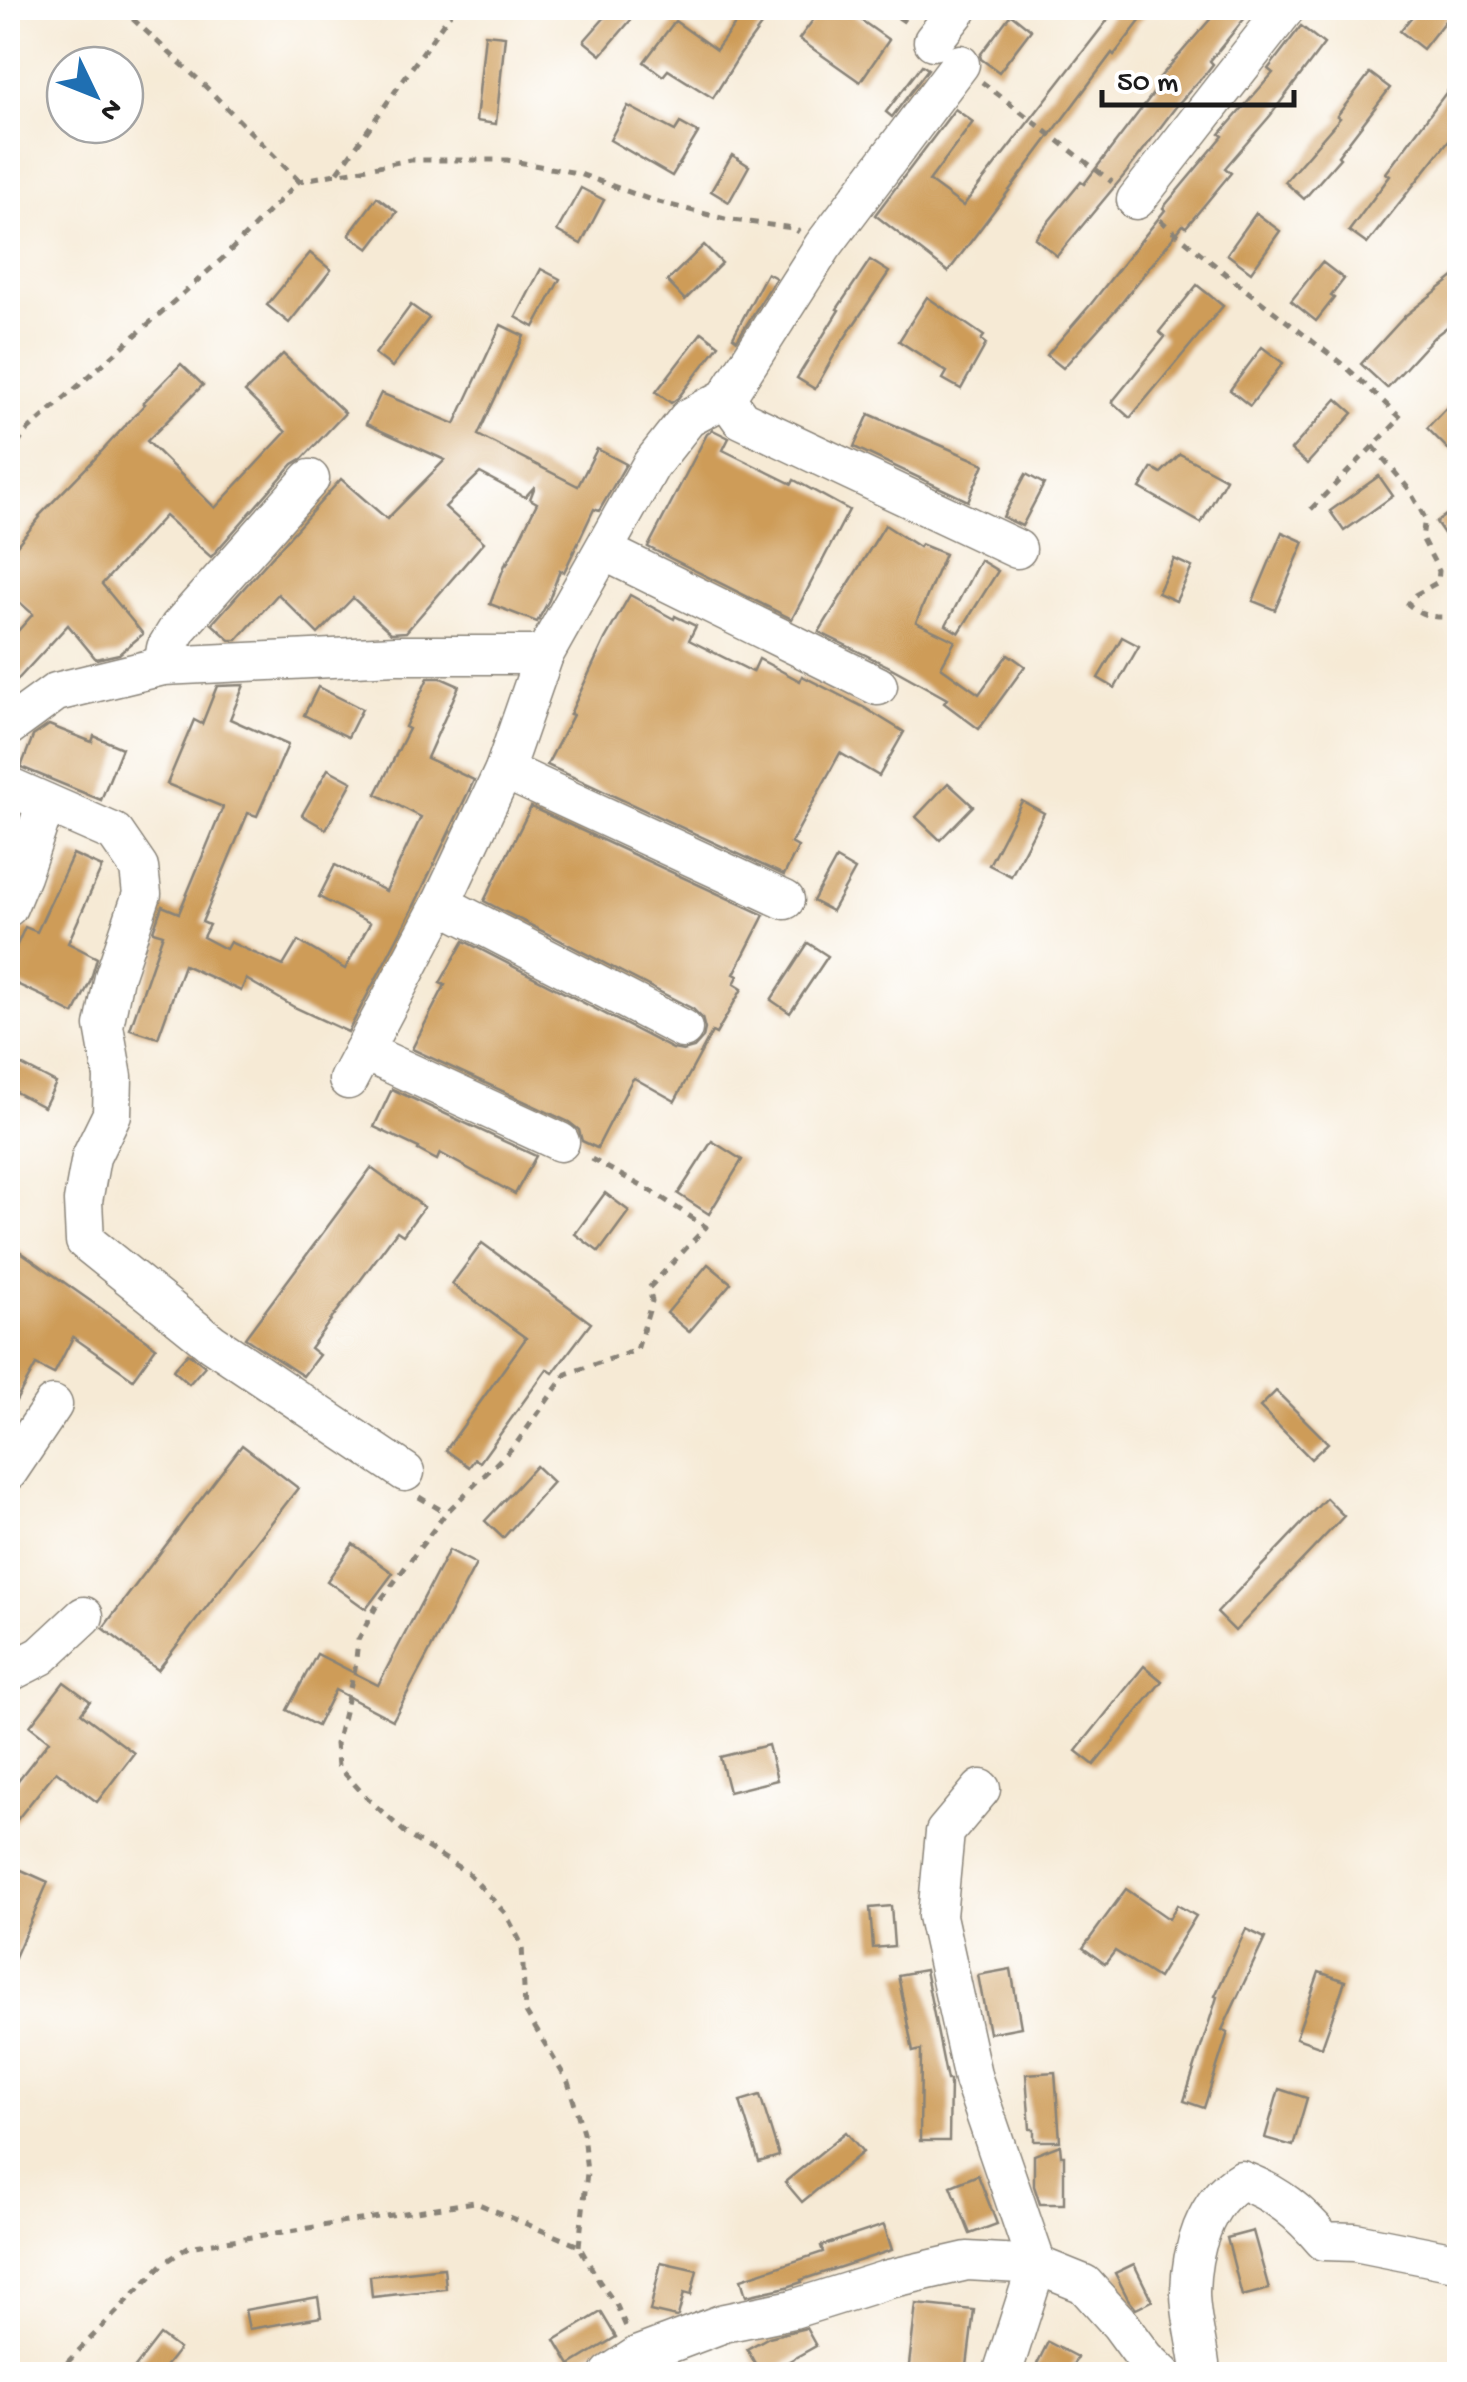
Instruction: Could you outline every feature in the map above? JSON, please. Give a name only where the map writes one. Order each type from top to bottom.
[{"type":"street","points":[[560,1142],[356,1066],[441,904],[504,770],[544,655],[650,465],[688,418],[726,398],[946,53],[958,8]]},
{"type":"street","points":[[1136,200],[1286,8]]},
{"type":"street","points":[[726,398],[741,419],[1017,548]]},
{"type":"street","points":[[163,666],[166,648],[179,626],[310,479]]},
{"type":"street","points":[[604,551],[878,686]]},
{"type":"street","points":[[8,727],[56,692],[163,666],[396,655],[544,655]]},
{"type":"street","points":[[504,770],[785,900]]},
{"type":"street","points":[[8,786],[116,833],[139,868],[142,894],[114,977],[104,1026],[113,1078],[112,1114],[91,1157],[84,1201],[86,1241],[212,1343],[405,1472]]},
{"type":"street","points":[[8,907],[46,803]]},
{"type":"street","points":[[441,904],[683,1029]]},
{"type":"street","points":[[8,1472],[53,1405]]},
{"type":"street","points":[[8,1672],[41,1656],[84,1616]]},
{"type":"street","points":[[980,1789],[945,1832],[937,1916],[974,2079],[1037,2265],[1002,2374]]},
{"type":"street","points":[[1199,2374],[1190,2292],[1199,2232],[1223,2191],[1241,2180],[1284,2201],[1324,2241],[1356,2242],[1460,2264]]},
{"type":"street","points":[[625,2365],[724,2323],[794,2309],[889,2279],[968,2261],[1037,2265],[1084,2284],[1162,2374]]},
{"type":"path","points":[[121,8],[299,181]]},
{"type":"path","points":[[337,173],[454,8]]},
{"type":"path","points":[[885,8],[1346,367],[1400,418],[1309,511]]},
{"type":"path","points":[[8,458],[26,432],[223,258],[299,181],[410,160],[506,160],[577,173],[650,200],[725,220],[793,228],[823,246]]},
{"type":"path","points":[[1373,446],[1408,488],[1425,518],[1422,538],[1440,571],[1438,582],[1414,595],[1408,604],[1420,614],[1446,618],[1460,615]]},
{"type":"path","points":[[560,1142],[706,1226],[649,1288],[652,1301],[636,1350],[566,1374],[516,1444],[446,1512],[376,1605],[358,1640],[356,1668],[336,1744],[338,1766],[366,1797],[410,1836],[468,1872],[506,1914],[522,1945],[526,2011],[568,2082],[583,2132],[587,2173],[578,2246]]},
{"type":"path","points":[[56,2374],[163,2264],[188,2246],[474,2202],[578,2246],[618,2306],[625,2365]]},
{"type":"building","points":[[613,8],[641,8],[601,55],[584,41]]},
{"type":"building","points":[[747,8],[774,8],[713,98],[668,70],[663,76],[644,62],[675,21],[716,50]]},
{"type":"building","points":[[822,8],[844,8],[889,40],[860,82],[799,39]]},
{"type":"building","points":[[1117,8],[1150,8],[948,272],[875,215],[955,109],[973,122],[929,181],[963,206]]},
{"type":"building","points":[[1220,8],[1253,8],[1210,61],[1213,64],[1206,73],[1057,256],[1035,238],[1081,182],[1084,184],[1158,87],[1154,84]]},
{"type":"building","points":[[1419,8],[1455,8],[1423,49],[1400,31]]},
{"type":"building","points":[[1011,14],[1031,30],[999,72],[980,55]]},
{"type":"building","points":[[1301,26],[1324,44],[1225,168],[1231,173],[1063,368],[1047,355],[1223,136],[1220,134],[1273,73],[1268,69]]},
{"type":"building","points":[[485,34],[505,36],[496,124],[476,121]]},
{"type":"building","points":[[922,65],[928,69],[892,117],[886,112]]},
{"type":"building","points":[[1370,73],[1390,88],[1340,158],[1304,199],[1285,182],[1340,118],[1337,116]]},
{"type":"building","points":[[1460,74],[1460,126],[1367,244],[1349,231],[1390,176],[1386,173]]},
{"type":"building","points":[[628,106],[675,131],[680,123],[698,133],[672,176],[610,140]]},
{"type":"building","points":[[732,155],[749,166],[729,202],[711,191]]},
{"type":"building","points":[[581,188],[604,200],[581,244],[557,231]]},
{"type":"building","points":[[377,197],[397,212],[369,249],[349,235]]},
{"type":"building","points":[[1256,213],[1280,231],[1251,272],[1227,254]]},
{"type":"building","points":[[704,245],[722,263],[685,300],[667,281]]},
{"type":"building","points":[[310,253],[331,270],[289,323],[267,305]]},
{"type":"building","points":[[870,260],[889,272],[815,389],[797,378]]},
{"type":"building","points":[[1322,262],[1344,279],[1316,321],[1291,301]]},
{"type":"building","points":[[541,269],[560,279],[534,327],[516,317]]},
{"type":"building","points":[[1460,272],[1460,317],[1434,337],[1387,388],[1361,364],[1405,316]]},
{"type":"building","points":[[767,273],[776,278],[737,340],[733,337]]},
{"type":"building","points":[[1197,285],[1223,306],[1130,418],[1112,402],[1165,337],[1159,332]]},
{"type":"building","points":[[927,297],[984,336],[981,340],[986,344],[961,389],[943,379],[947,372],[899,341]]},
{"type":"building","points":[[411,305],[429,318],[392,367],[375,354]]},
{"type":"building","points":[[501,325],[524,336],[478,435],[578,486],[597,449],[626,464],[599,511],[594,509],[537,622],[490,604],[506,562],[537,503],[530,499],[535,486],[525,497],[480,473],[445,507],[484,542],[406,632],[391,633],[353,598],[318,634],[278,594],[237,640],[230,640],[212,624],[341,479],[387,519],[445,460],[366,424],[381,393],[455,424]]},
{"type":"building","points":[[702,332],[719,345],[671,403],[656,392]]},
{"type":"building","points":[[1262,347],[1283,363],[1250,406],[1230,390]]},
{"type":"building","points":[[283,354],[345,413],[293,464],[211,557],[165,516],[102,584],[143,634],[119,654],[96,659],[68,625],[8,690],[8,642],[33,614],[8,592],[8,556],[39,516],[181,364],[203,385],[147,441],[215,508],[286,432],[245,392]]},
{"type":"building","points":[[1337,399],[1353,413],[1307,464],[1291,450]]},
{"type":"building","points":[[1449,405],[1460,415],[1460,439],[1449,450],[1427,428]]},
{"type":"building","points":[[869,414],[984,464],[968,501],[854,447]]},
{"type":"building","points":[[713,430],[729,438],[723,450],[792,484],[794,480],[849,510],[792,619],[648,547],[707,434]]},
{"type":"building","points":[[1180,454],[1226,479],[1201,523],[1140,488],[1152,468],[1161,473]]},
{"type":"building","points":[[1026,474],[1044,484],[1022,526],[1003,517]]},
{"type":"building","points":[[1379,476],[1393,496],[1344,531],[1330,511]]},
{"type":"building","points":[[1460,505],[1460,557],[1436,522]]},
{"type":"building","points":[[885,525],[919,547],[921,544],[945,554],[916,622],[955,641],[941,667],[979,694],[1008,654],[1025,666],[979,729],[944,703],[947,699],[819,632]]},
{"type":"building","points":[[1282,532],[1304,542],[1275,610],[1253,601]]},
{"type":"building","points":[[1174,559],[1192,567],[1176,601],[1158,593]]},
{"type":"building","points":[[980,560],[998,571],[959,633],[946,625]]},
{"type":"building","points":[[630,595],[674,619],[675,616],[696,626],[689,640],[753,672],[759,659],[800,681],[802,676],[904,732],[879,776],[840,753],[791,843],[798,847],[784,875],[547,765],[605,639]]},
{"type":"building","points":[[1122,637],[1139,646],[1115,688],[1098,678]]},
{"type":"building","points":[[428,678],[441,678],[459,686],[427,758],[474,780],[348,1032],[246,979],[241,991],[184,965],[158,1038],[130,1029],[163,934],[153,931],[162,906],[179,913],[223,807],[167,784],[194,720],[202,724],[217,686],[244,685],[230,719],[288,745],[257,816],[248,813],[202,922],[209,925],[203,937],[226,949],[230,942],[283,966],[298,941],[345,969],[370,923],[319,897],[335,865],[386,891],[421,817],[376,794],[409,729],[405,727]]},
{"type":"building","points":[[318,687],[362,709],[348,737],[304,715]]},
{"type":"building","points":[[49,725],[92,742],[94,736],[122,748],[101,800],[21,767],[33,736]]},
{"type":"building","points":[[328,769],[352,782],[326,829],[302,815]]},
{"type":"building","points":[[948,783],[973,806],[940,840],[916,817]]},
{"type":"building","points":[[1022,801],[1044,813],[1011,876],[989,865]]},
{"type":"building","points":[[531,807],[764,915],[734,974],[738,976],[734,984],[742,989],[716,1034],[712,1032],[675,1101],[634,1078],[597,1148],[582,1141],[579,1130],[569,1122],[412,1049],[445,985],[440,983],[464,941],[673,1049],[694,1048],[703,1038],[702,1018],[693,1009],[484,901]]},
{"type":"building","points":[[73,854],[102,867],[68,943],[97,958],[74,1014],[8,980],[8,965],[25,927],[37,932]]},
{"type":"building","points":[[836,859],[855,870],[832,911],[813,901]]},
{"type":"building","points":[[808,943],[828,956],[790,1013],[771,1000]]},
{"type":"building","points":[[8,1058],[56,1083],[44,1107],[8,1088]]},
{"type":"building","points":[[392,1089],[536,1156],[515,1194],[440,1153],[437,1160],[374,1127]]},
{"type":"building","points":[[712,1141],[742,1160],[709,1214],[678,1194]]},
{"type":"building","points":[[371,1168],[424,1207],[403,1235],[397,1231],[310,1348],[319,1355],[303,1376],[245,1338]]},
{"type":"building","points":[[605,1193],[629,1211],[599,1252],[575,1234]]},
{"type":"building","points":[[8,1243],[156,1347],[133,1379],[73,1337],[54,1374],[36,1365],[8,1415]]},
{"type":"building","points":[[482,1243],[591,1323],[553,1373],[547,1369],[480,1462],[475,1459],[469,1467],[446,1450],[526,1338],[452,1284]]},
{"type":"building","points":[[708,1264],[731,1283],[689,1332],[667,1313]]},
{"type":"building","points":[[188,1353],[205,1366],[189,1384],[173,1370]]},
{"type":"building","points":[[1276,1391],[1328,1443],[1311,1459],[1260,1407]]},
{"type":"building","points":[[242,1445],[298,1488],[158,1670],[103,1628]]},
{"type":"building","points":[[536,1466],[553,1482],[503,1538],[485,1521]]},
{"type":"building","points":[[1326,1498],[1344,1516],[1235,1631],[1217,1613]]},
{"type":"building","points":[[353,1544],[393,1573],[366,1609],[327,1581]]},
{"type":"building","points":[[449,1550],[476,1564],[393,1720],[335,1690],[317,1726],[287,1710],[317,1654],[378,1685]]},
{"type":"building","points":[[1144,1666],[1162,1681],[1094,1765],[1076,1751]]},
{"type":"building","points":[[64,1682],[90,1701],[81,1713],[134,1753],[97,1802],[56,1771],[8,1831],[8,1793],[49,1741],[30,1726]]},
{"type":"building","points":[[768,1745],[777,1780],[729,1792],[720,1757]]},
{"type":"building","points":[[8,1864],[48,1882],[8,1973]]},
{"type":"building","points":[[1126,1889],[1169,1919],[1177,1905],[1196,1916],[1158,1978],[1115,1951],[1105,1964],[1083,1948]]},
{"type":"building","points":[[891,1906],[894,1946],[873,1948],[870,1908]]},
{"type":"building","points":[[1246,1929],[1265,1938],[1222,2030],[1228,2032],[1204,2108],[1184,2101],[1215,1996]]},
{"type":"building","points":[[1011,1969],[1021,2027],[989,2033],[978,1975]]},
{"type":"building","points":[[925,1970],[950,2080],[949,2141],[920,2141],[921,2050],[913,2052],[898,1975]]},
{"type":"building","points":[[1319,1972],[1345,1981],[1322,2047],[1296,2038]]},
{"type":"building","points":[[1055,2072],[1060,2141],[1034,2141],[1026,2074]]},
{"type":"building","points":[[1279,2089],[1307,2098],[1293,2146],[1265,2138]]},
{"type":"building","points":[[760,2095],[779,2156],[759,2162],[740,2101]]},
{"type":"building","points":[[846,2132],[863,2152],[802,2202],[785,2182]]},
{"type":"building","points":[[1060,2145],[1064,2156],[1064,2204],[1040,2204],[1034,2186],[1034,2155]]},
{"type":"building","points":[[978,2175],[997,2224],[970,2234],[951,2186]]},
{"type":"building","points":[[884,2225],[892,2250],[787,2287],[746,2296],[741,2279],[823,2252],[821,2246]]},
{"type":"building","points":[[1253,2231],[1269,2289],[1242,2296],[1227,2238]]},
{"type":"building","points":[[661,2262],[697,2270],[691,2295],[684,2293],[676,2317],[650,2311]]},
{"type":"building","points":[[1134,2264],[1152,2301],[1136,2309],[1115,2273]]},
{"type":"building","points":[[444,2268],[446,2289],[372,2297],[370,2276]]},
{"type":"building","points":[[318,2297],[321,2317],[249,2329],[245,2310]]},
{"type":"building","points":[[916,2304],[974,2310],[966,2374],[908,2374]]},
{"type":"building","points":[[601,2312],[616,2337],[570,2365],[555,2340]]},
{"type":"building","points":[[806,2328],[816,2346],[761,2374],[747,2349],[769,2337]]},
{"type":"building","points":[[160,2335],[179,2349],[159,2374],[130,2374]]},
{"type":"building","points":[[1048,2342],[1077,2357],[1068,2374],[1032,2374]]}]
